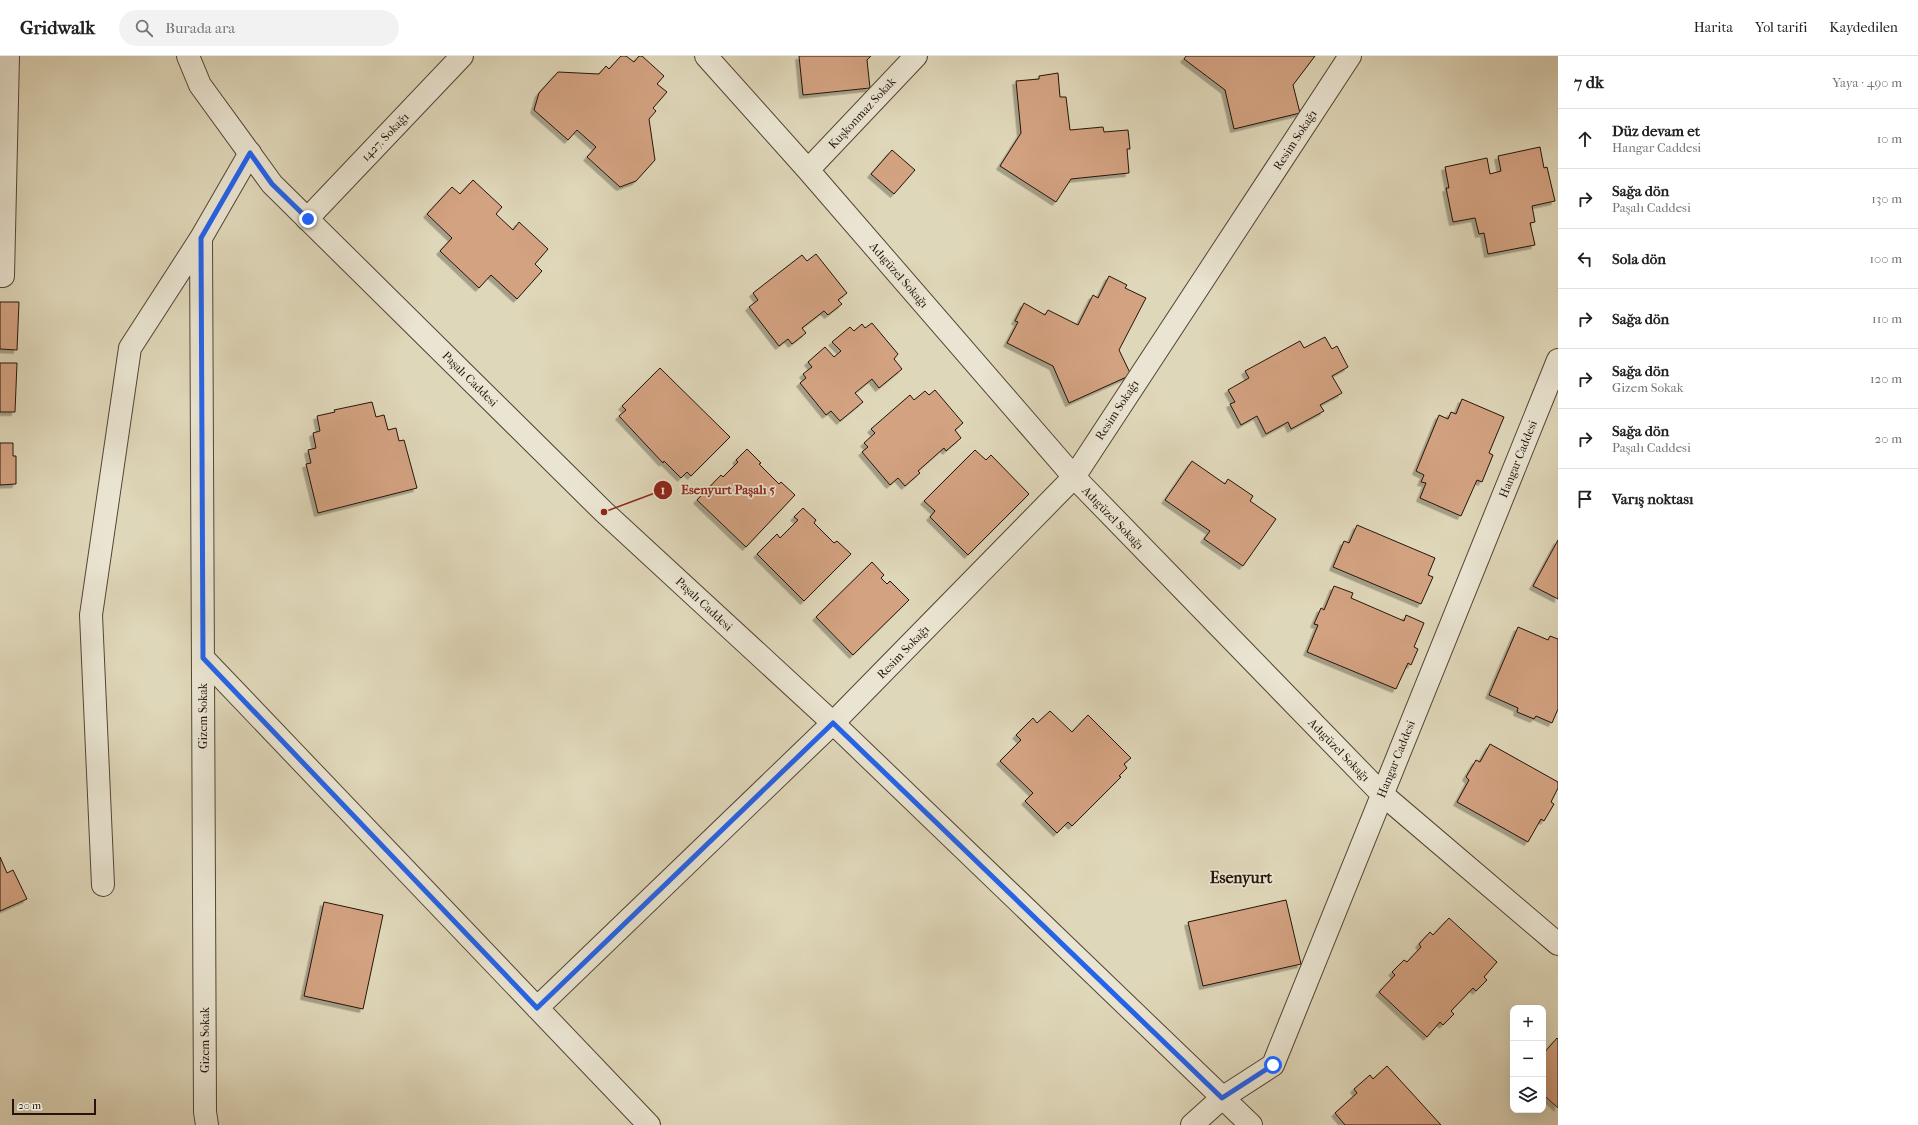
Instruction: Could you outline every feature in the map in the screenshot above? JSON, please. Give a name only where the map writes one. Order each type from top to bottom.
[{"type":"street","points":[[0,276],[3,276],[8,56]]},
{"type":"street","name":"Paşalı Caddesi","points":[[188,56],[200,85],[272,184],[604,512],[833,723],[1251,1125]]},
{"type":"street","name":"1427. Sokağı","points":[[308,219],[462,56]]},
{"type":"street","name":"Adıgüzel Sokağı","points":[[706,56],[808,170],[1074,477],[1382,794],[1558,944]]},
{"type":"street","name":"Kuşkonmaz Sokak","points":[[808,170],[916,56]]},
{"type":"street","name":"Resim Sokağı","points":[[537,1008],[833,723],[1074,477],[1350,56]]},
{"type":"street","points":[[103,885],[91,615],[130,348],[201,238],[250,153]]},
{"type":"street","name":"Gizem Sokak","points":[[201,238],[205,1104],[207,1125]]},
{"type":"street","name":"Hangar Caddesi","points":[[1192,1125],[1222,1098],[1273,1065],[1558,360]]},
{"type":"street","points":[[203,658],[649,1125]]},
{"type":"building","points":[[621,56],[626,56],[634,62],[639,56],[642,56],[664,76],[657,84],[667,92],[653,108],[656,111],[649,119],[655,160],[636,181],[620,187],[587,157],[596,147],[577,130],[568,140],[534,110],[539,93],[558,72],[599,74],[606,66],[609,69]]},
{"type":"building","points":[[799,56],[871,56],[867,60],[870,88],[803,95]]},
{"type":"building","points":[[1186,56],[1315,56],[1293,85],[1300,113],[1234,129],[1225,90],[1184,59]]},
{"type":"building","points":[[1058,73],[1060,97],[1066,97],[1070,130],[1103,127],[1104,132],[1128,130],[1130,149],[1127,149],[1129,173],[1071,179],[1056,202],[1000,166],[1021,133],[1016,81],[1039,79],[1039,76]]},
{"type":"building","points":[[1540,147],[1544,168],[1547,167],[1555,201],[1532,206],[1535,222],[1530,223],[1535,245],[1488,254],[1484,233],[1479,234],[1475,218],[1453,222],[1446,188],[1449,188],[1445,167],[1487,158],[1490,174],[1501,171],[1498,156]]},
{"type":"building","points":[[892,150],[915,170],[894,194],[871,174]]},
{"type":"building","points":[[473,180],[502,207],[496,214],[513,230],[519,222],[548,249],[535,264],[542,271],[517,299],[491,275],[479,288],[440,251],[452,238],[427,214],[452,187],[460,194]]},
{"type":"building","points":[[816,254],[847,293],[838,300],[842,304],[828,315],[824,311],[802,328],[806,333],[792,344],[788,339],[779,346],[749,307],[758,300],[753,293],[802,255],[807,261]]},
{"type":"building","points":[[1109,276],[1127,285],[1125,288],[1146,298],[1119,350],[1131,375],[1069,403],[1053,366],[1007,343],[1018,322],[1015,321],[1024,303],[1045,315],[1048,310],[1078,325],[1093,295],[1098,298]]},
{"type":"building","points":[[0,302],[19,302],[17,350],[0,349]]},
{"type":"building","points":[[872,323],[898,354],[894,359],[902,369],[879,388],[872,379],[855,393],[863,402],[840,421],[831,411],[826,415],[800,383],[806,378],[803,374],[812,367],[808,362],[825,347],[834,357],[841,351],[832,342],[850,327],[854,331],[862,324],[865,328]]},
{"type":"building","points":[[1325,337],[1332,349],[1337,346],[1348,367],[1332,376],[1342,393],[1320,405],[1324,411],[1291,429],[1288,422],[1266,434],[1257,416],[1241,425],[1230,404],[1235,402],[1228,390],[1249,378],[1245,371],[1300,341],[1304,348]]},
{"type":"building","points":[[0,363],[17,363],[15,412],[0,412]]},
{"type":"building","points":[[660,368],[730,437],[691,476],[687,472],[681,478],[664,461],[663,463],[619,416],[626,410],[622,406]]},
{"type":"building","points":[[935,390],[963,423],[955,430],[961,438],[946,451],[944,448],[918,471],[920,473],[905,486],[898,478],[890,485],[862,452],[868,447],[864,443],[875,433],[871,429],[910,395],[914,400],[925,391],[929,395]]},
{"type":"building","points":[[1462,399],[1504,417],[1489,453],[1493,455],[1482,482],[1477,480],[1461,516],[1420,498],[1426,483],[1421,482],[1424,475],[1416,471],[1439,415],[1448,419],[1451,412],[1456,414]]},
{"type":"building","points":[[372,402],[376,417],[384,415],[388,430],[396,428],[399,441],[404,440],[417,488],[318,513],[306,464],[311,463],[308,450],[316,448],[313,433],[320,431],[317,416],[335,412],[334,410]]},
{"type":"building","points":[[0,443],[13,443],[13,456],[16,456],[16,484],[0,485]]},
{"type":"building","points":[[747,449],[761,463],[759,464],[779,484],[781,482],[795,495],[746,547],[697,500],[721,475],[723,477],[738,462],[736,460]]},
{"type":"building","points":[[975,450],[986,460],[991,455],[1029,494],[968,555],[930,517],[935,511],[924,501]]},
{"type":"building","points":[[1192,461],[1225,484],[1228,479],[1253,496],[1250,501],[1276,519],[1243,566],[1204,539],[1210,531],[1165,500]]},
{"type":"building","points":[[803,508],[816,520],[814,523],[834,543],[837,541],[851,554],[804,601],[757,554],[777,534],[780,538],[798,520],[794,517]]},
{"type":"building","points":[[1357,525],[1435,558],[1428,575],[1433,577],[1421,604],[1333,567],[1344,541],[1349,543]]},
{"type":"building","points":[[1558,540],[1558,599],[1533,586]]},
{"type":"building","points":[[872,562],[884,575],[881,578],[887,584],[890,581],[909,600],[853,655],[816,617]]},
{"type":"building","points":[[1334,586],[1353,593],[1351,598],[1404,621],[1406,615],[1424,623],[1414,647],[1418,649],[1411,665],[1408,663],[1396,689],[1307,652],[1318,625],[1314,624],[1321,608],[1324,610]]},
{"type":"building","points":[[1518,627],[1548,640],[1550,636],[1558,639],[1558,709],[1552,723],[1536,716],[1534,719],[1517,712],[1518,708],[1489,695]]},
{"type":"building","points":[[1050,711],[1072,732],[1088,715],[1131,758],[1124,764],[1127,768],[1119,776],[1121,777],[1072,826],[1068,822],[1057,833],[1025,801],[1033,793],[1000,761],[1021,740],[1016,735],[1033,718],[1037,723]]},
{"type":"building","points":[[1490,744],[1558,782],[1558,788],[1551,802],[1554,804],[1544,821],[1541,819],[1528,842],[1457,802],[1469,780],[1466,777],[1476,760],[1480,762]]},
{"type":"building","points":[[0,857],[7,873],[13,870],[27,899],[0,911]]},
{"type":"building","points":[[1286,900],[1301,964],[1203,986],[1188,922]]},
{"type":"building","points":[[324,902],[383,915],[363,1009],[304,996]]},
{"type":"building","points":[[1449,918],[1497,962],[1484,977],[1487,980],[1476,991],[1473,988],[1451,1011],[1454,1014],[1443,1025],[1440,1022],[1427,1037],[1379,992],[1395,975],[1392,972],[1404,960],[1407,962],[1421,947],[1419,944],[1430,932],[1433,935]]},
{"type":"building","points":[[1557,1038],[1558,1108],[1546,1097],[1546,1051]]},
{"type":"building","points":[[1387,1066],[1441,1125],[1345,1125],[1335,1113],[1357,1093],[1354,1089],[1370,1075],[1373,1079]]},
{"type":"place","name":"Esenyurt Paşalı 5","points":[[604,512]]},
{"type":"district","name":"Esenyurt","points":[[1241,877]]},
{"type":"route","points":[[308,219],[272,184],[250,153],[201,238],[203,658],[537,1008],[833,723],[1222,1098],[1273,1065]]}]
